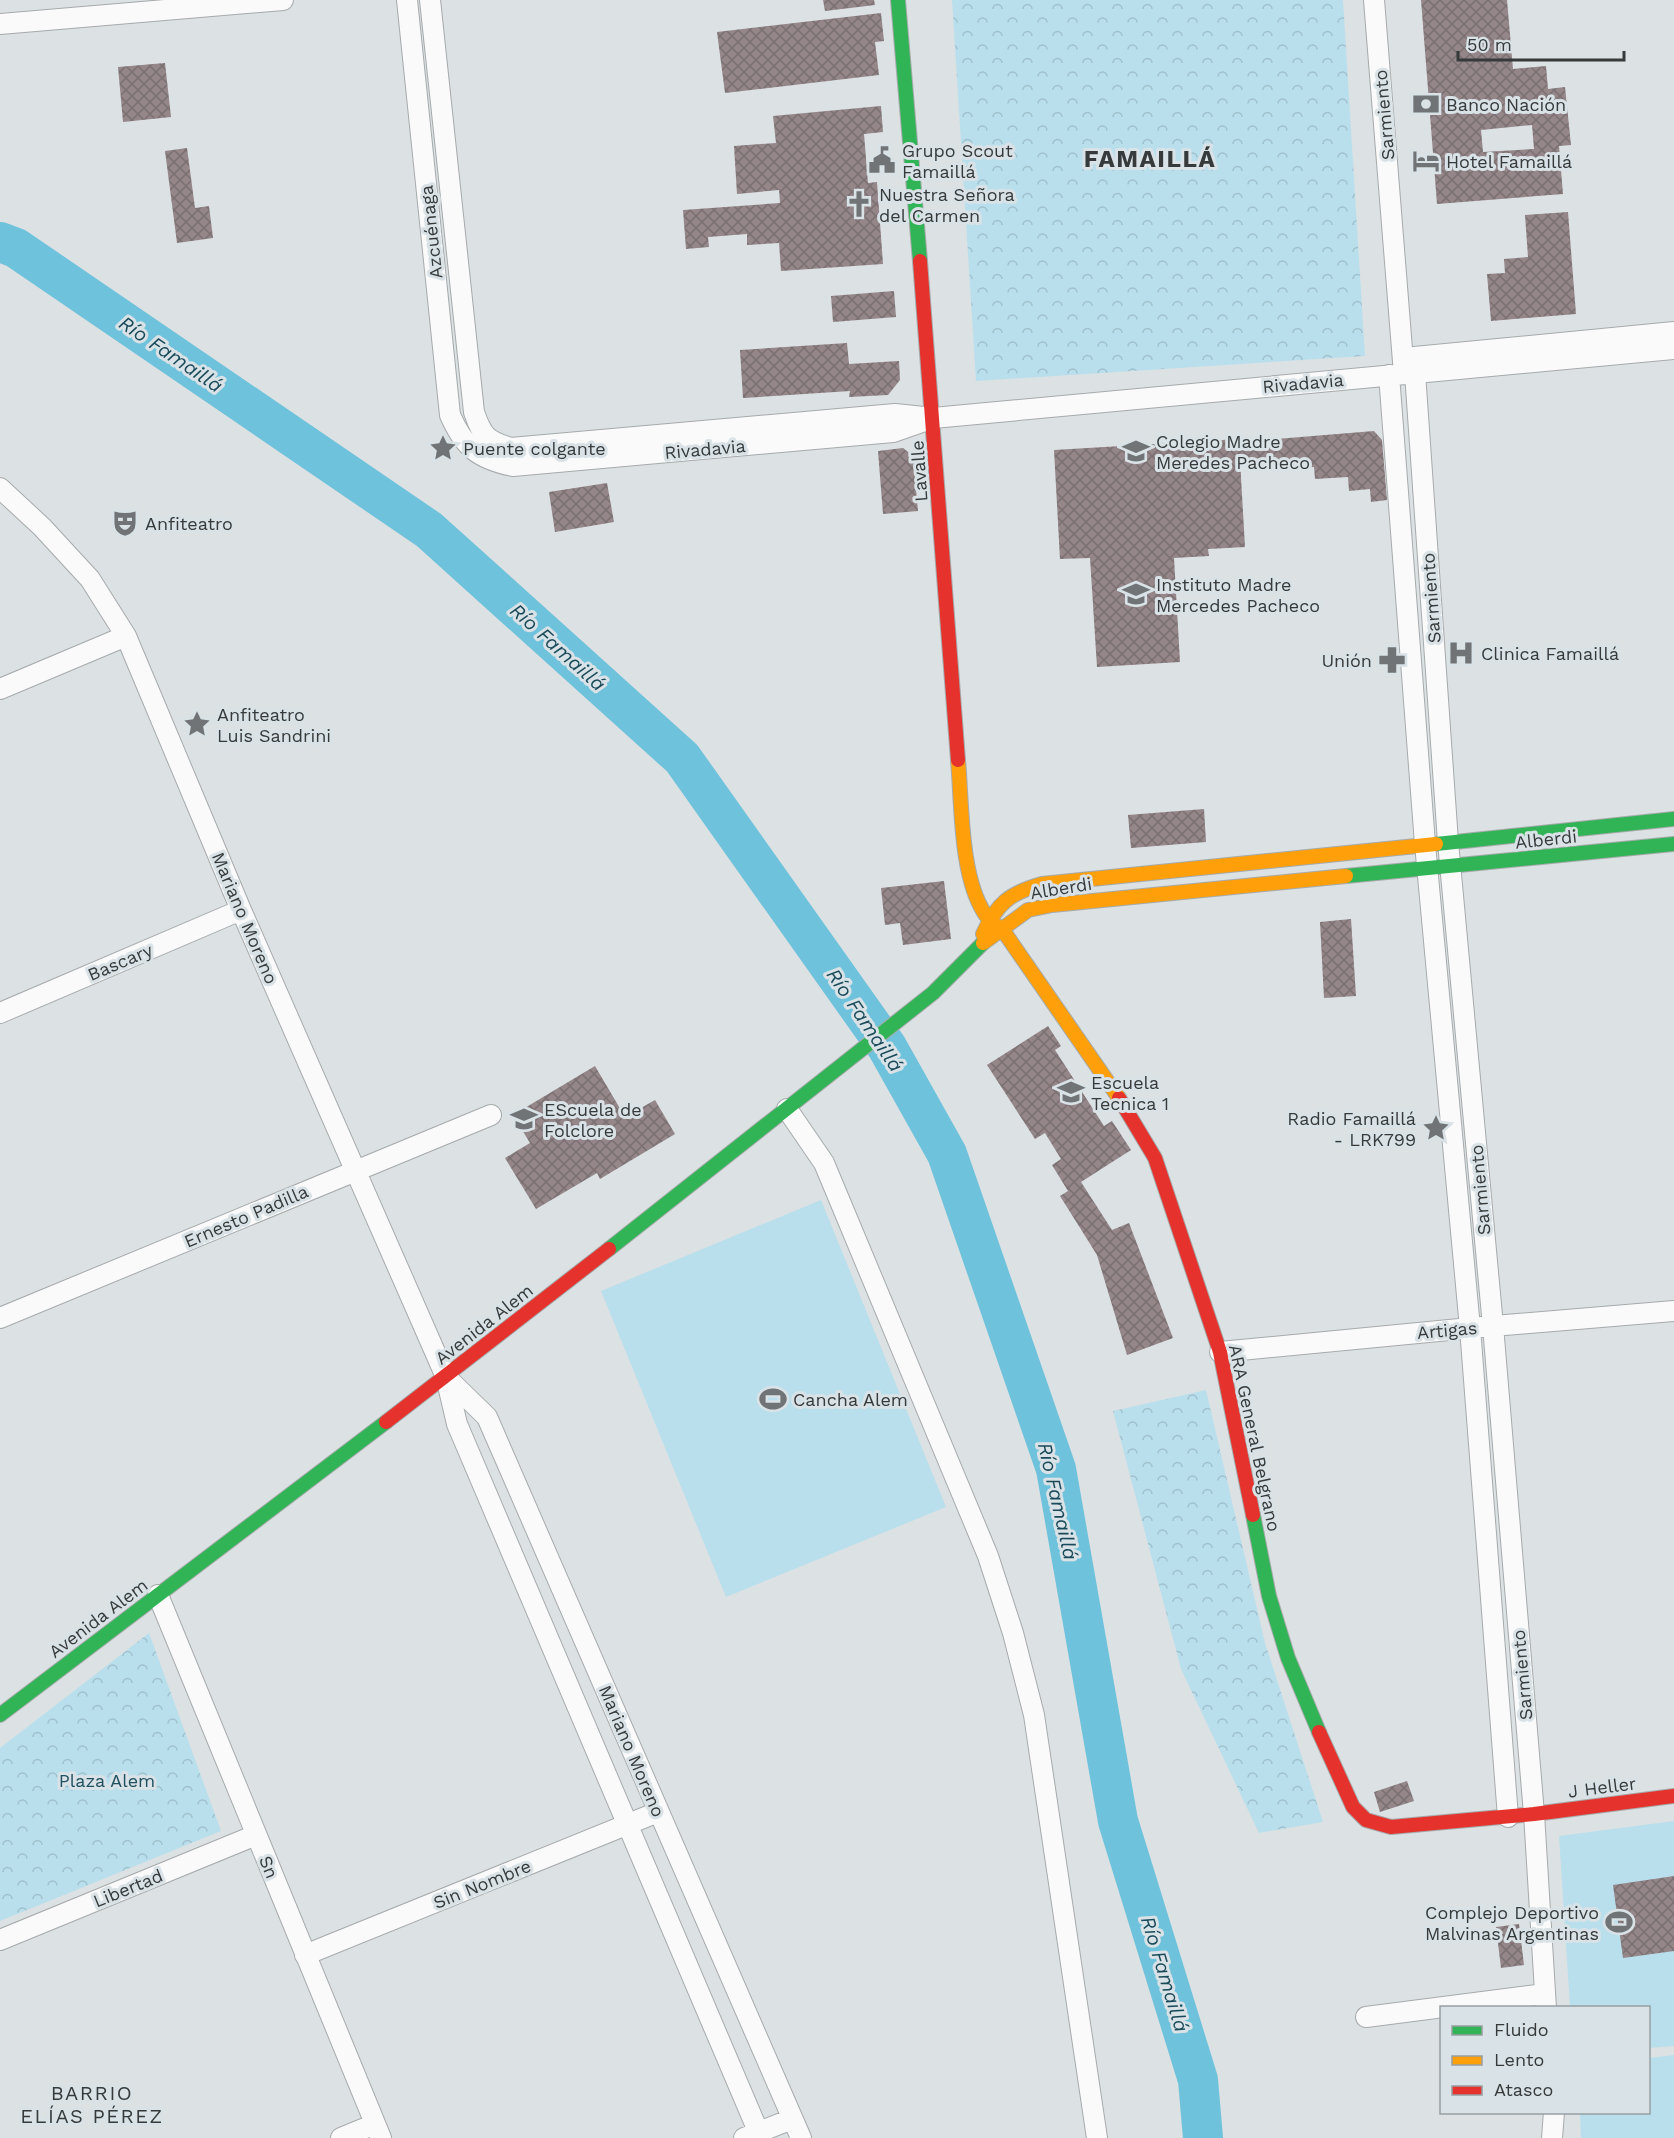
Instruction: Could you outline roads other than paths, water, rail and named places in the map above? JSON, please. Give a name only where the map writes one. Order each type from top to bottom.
[{"type":"street","points":[[0,24],[283,0]]},
{"type":"street","name":"Azcuénaga","points":[[407,0],[450,415],[466,444],[483,446],[474,412],[430,0]]},
{"type":"street","name":"Lavalle","points":[[898,0],[933,418],[965,849],[979,902],[989,920]]},
{"type":"street","name":"Sarmiento","points":[[1374,0],[1403,370],[1493,1326],[1533,1814],[1545,2001]]},
{"type":"street","name":"Rivadavia","points":[[1403,370],[1674,332]]},
{"type":"street","name":"Rivadavia","points":[[483,446],[494,462],[513,466],[893,432],[933,418],[1403,370],[1674,349]]},
{"type":"street","name":"Sarmiento","points":[[1403,370],[1425,844],[1470,1328],[1508,1817]]},
{"type":"street","name":"Mariano Moreno","points":[[0,488],[42,527],[90,579],[126,636],[241,910],[446,1377],[457,1424],[628,1825],[755,2136]]},
{"type":"street","points":[[0,689],[126,636]]},
{"type":"street","name":"Alberdi","points":[[978,947],[999,903],[1020,890],[1042,884],[1674,819]]},
{"type":"street","name":"Alberdi","points":[[978,947],[1028,910],[1052,905],[1674,844]]},
{"type":"street","name":"Bascary","points":[[0,1013],[241,910]]},
{"type":"street","points":[[989,920],[1002,929]]},
{"type":"street","name":"ARA General Belgrano","points":[[1002,929],[1118,1097],[1155,1158],[1220,1352],[1269,1596],[1299,1687],[1353,1807],[1366,1820],[1391,1827],[1533,1814]]},
{"type":"street","name":"Avenida Alem","points":[[0,1715],[446,1377],[933,993],[962,967],[978,947]]},
{"type":"street","points":[[794,1103],[824,1162],[988,1556],[1013,1633],[1034,1715],[1097,2138]]},
{"type":"street","name":"Ernesto Padilla","points":[[0,1318],[491,1115]]},
{"type":"street","name":"Artigas","points":[[1220,1352],[1674,1311]]},
{"type":"street","name":"Mariano Moreno","points":[[446,1377],[487,1417],[801,2138]]},
{"type":"street","name":"Sn","points":[[158,1595],[378,2131]]},
{"type":"street","name":"J Heller","points":[[1533,1814],[1674,1796]]},
{"type":"street","name":"Sin Nombre","points":[[305,1955],[658,1812]]},
{"type":"street","name":"Libertad","points":[[0,1940],[256,1835]]},
{"type":"street","points":[[1489,2006],[1545,2001]]},
{"type":"street","points":[[1366,2017],[1440,2010]]},
{"type":"street","points":[[1552,2138],[1554,2114]]},
{"type":"street","points":[[755,2136],[792,2119]]},
{"type":"street","points":[[341,2138],[378,2131]]},
{"type":"waterway","name":"Río Famaillá","points":[[0,242],[16,248],[429,530],[682,758],[887,1047],[947,1154],[1056,1469],[1118,1821],[1198,2080],[1203,2138]]},
{"type":"place","name":"Banco Nación","points":[[1426,104]]},
{"type":"place","name":"Grupo Scout Famaillá","points":[[882,160]]},
{"type":"place","name":"Hotel Famaillá","points":[[1426,161]]},
{"type":"place","name":"Nuestra Señora del Carmen","points":[[859,204]]},
{"type":"place","name":"Puente colgante","points":[[443,448]]},
{"type":"place","name":"Colegio Madre Meredes Pacheco","points":[[1136,451]]},
{"type":"place","name":"Anfiteatro","points":[[125,523]]},
{"type":"place","name":"Instituto Madre Mercedes Pacheco","points":[[1136,594]]},
{"type":"place","name":"Clinica Famaillá","points":[[1461,653]]},
{"type":"place","name":"Unión","points":[[1392,660]]},
{"type":"place","name":"Anfiteatro Luis Sandrini","points":[[197,724]]},
{"type":"place","name":"Escuela Tecnica 1","points":[[1071,1092]]},
{"type":"place","name":"EScuela de Folclore","points":[[524,1119]]},
{"type":"place","name":"Radio Famaillá - LRK799","points":[[1436,1128]]},
{"type":"place","name":"Cancha Alem","points":[[773,1399]]},
{"type":"place","name":"Complejo Deportivo Malvinas Argentinas","points":[[1619,1922]]},
{"type":"district","name":"FAMAILLÁ","points":[[1150,159]]},
{"type":"district","name":"BARRIO ELÍAS PÉREZ","points":[[92,2104]]},
{"type":"park label","name":"Plaza Alem","points":[[107,1780]]}]
